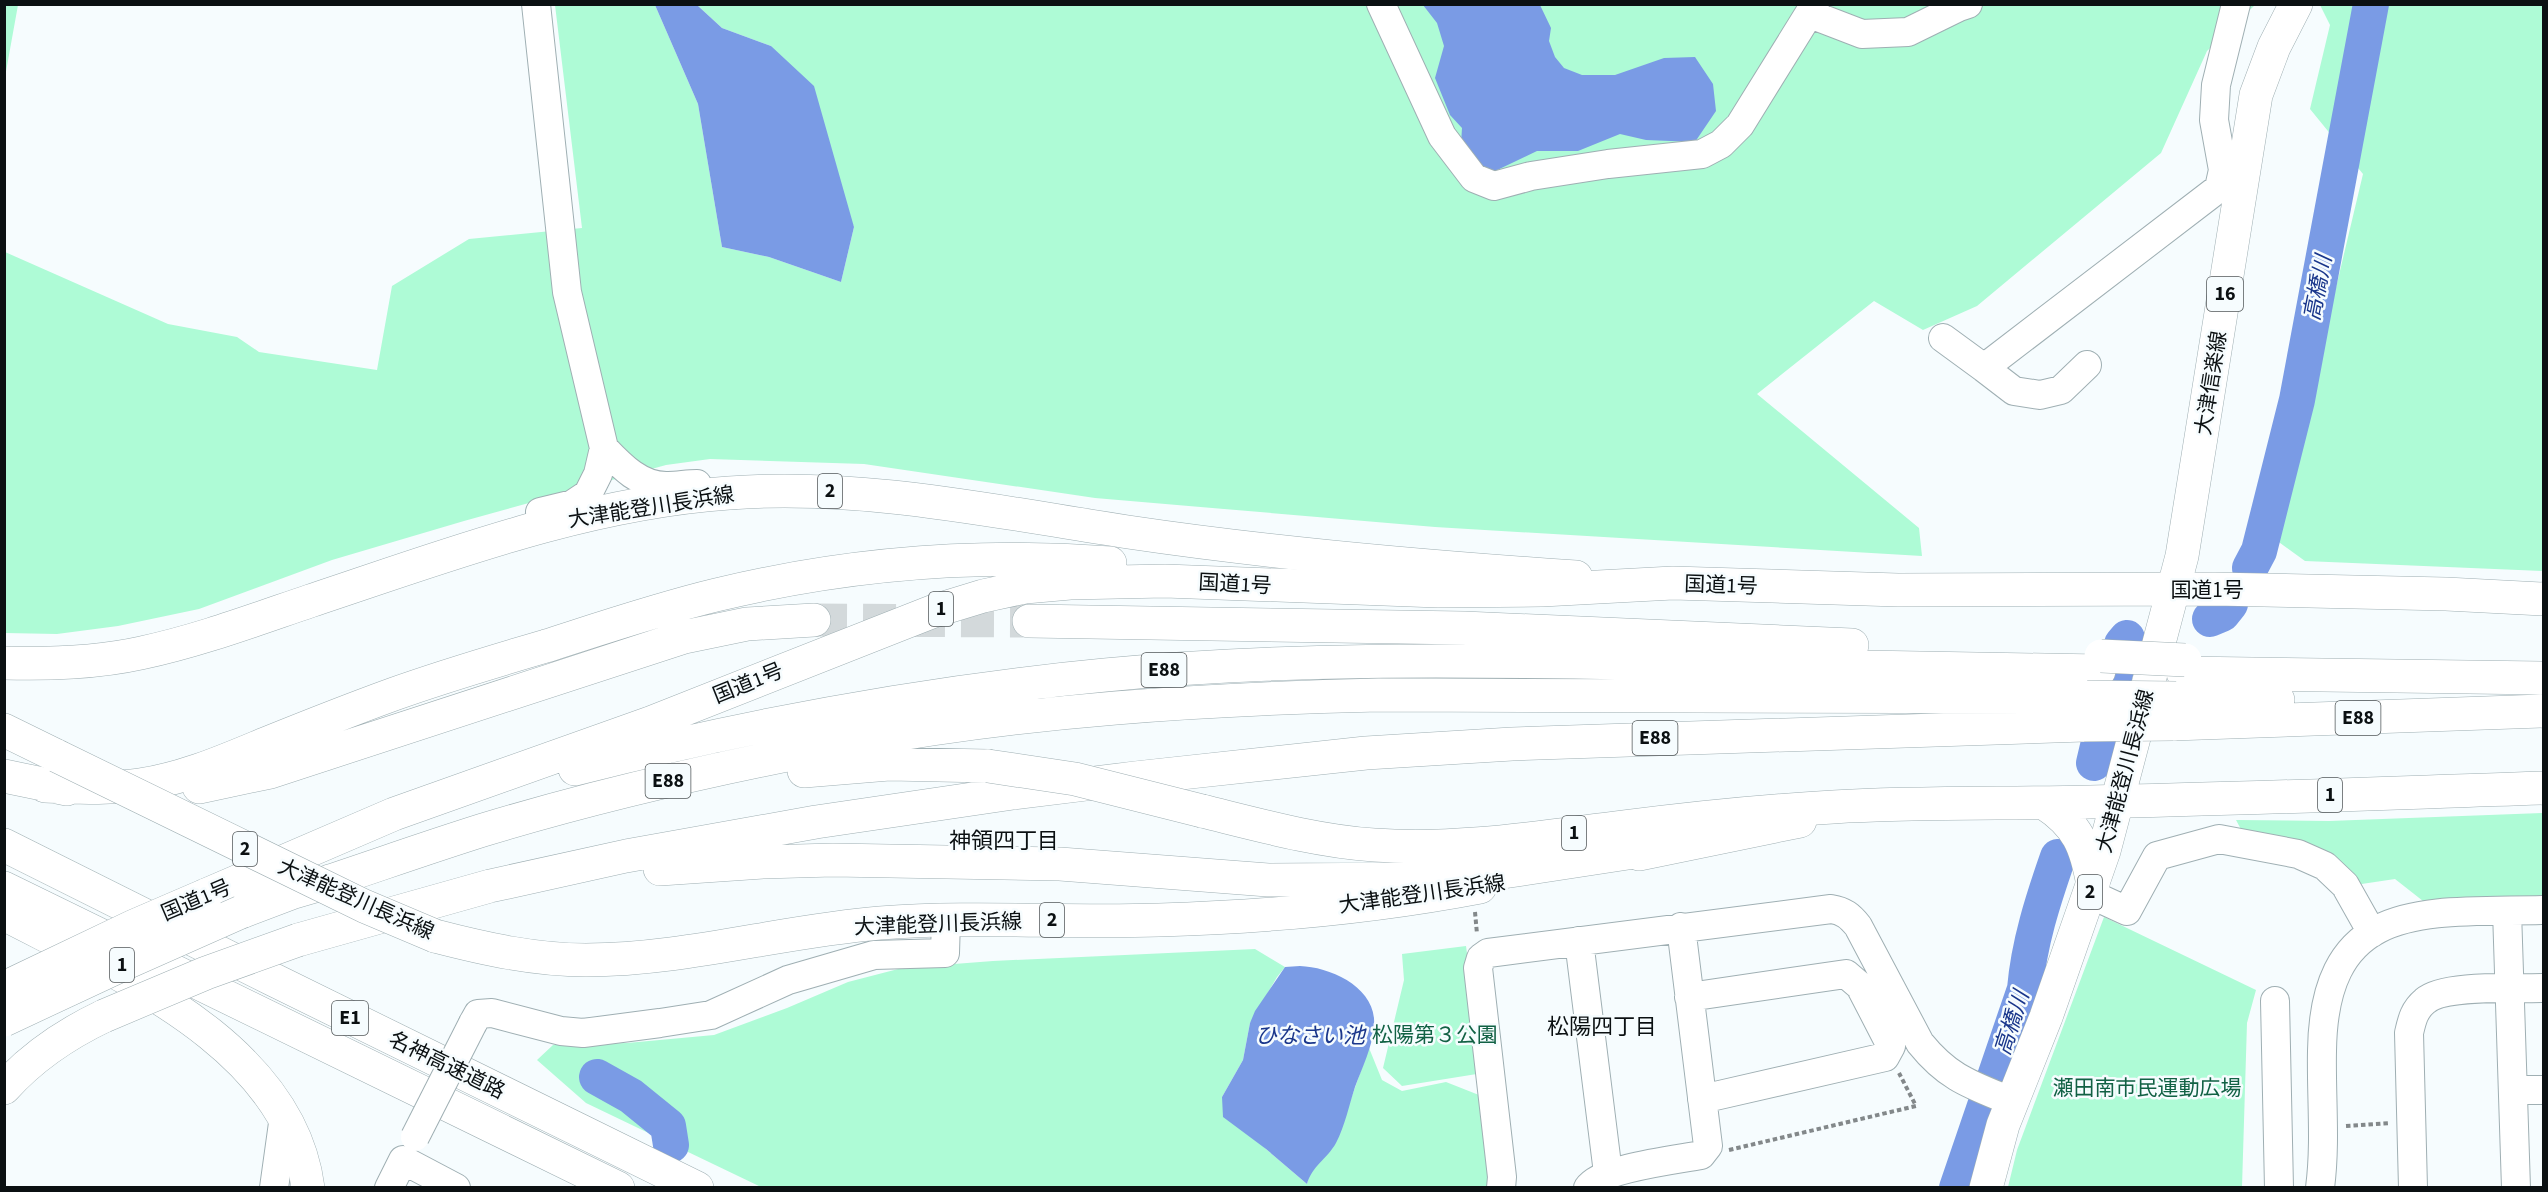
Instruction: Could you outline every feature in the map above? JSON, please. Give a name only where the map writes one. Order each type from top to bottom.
[{"type":"main road","name":"大津信楽線","points":[[2174,589],[2187,537],[2256,95],[2274,47],[2296,4]]},
{"type":"main road","name":"大津能登川長浜線","points":[[4,663],[52,664],[139,654],[524,531],[610,509],[730,492],[825,491],[871,494],[1132,532],[1310,554],[1431,566],[1673,583]]},
{"type":"main road","points":[[45,786],[140,785],[173,777],[214,765],[394,694],[521,653],[716,595],[822,574],[935,562],[998,558],[1053,559],[1363,590]]},
{"type":"main road","name":"国道1号","points":[[4,988],[125,930],[255,876],[325,842],[394,814],[650,723],[874,633],[983,596],[1025,587],[1116,580],[1363,590],[1542,590],[1673,583],[1898,590],[2174,589],[2446,594],[2544,599]]},
{"type":"main road","name":"大津能登川長浜線","points":[[1986,1188],[2003,1125],[1998,1096],[2091,890],[2174,589]]},
{"type":"main road","points":[[4,776],[45,786],[112,794],[154,793],[231,781],[308,760],[684,637],[747,624],[814,620]]},
{"type":"main road","name":"E88","points":[[1029,621],[1464,628],[2093,687]]},
{"type":"main road","name":"E88","points":[[255,876],[475,798],[680,743],[906,701],[1106,675],[1278,664],[1478,661],[2179,689],[2544,709]]},
{"type":"main road","name":"E88","points":[[330,881],[485,830],[683,777],[856,741],[1037,717],[1198,703],[1368,695],[2093,687],[2179,689],[2434,675],[2544,678]]},
{"type":"main road","name":"E88","points":[[4,1088],[51,1046],[80,1028],[206,973],[298,940],[555,870],[816,822],[1013,793],[1366,753],[1512,744],[2093,687]]},
{"type":"main road","name":"大津能登川長浜線","points":[[4,730],[364,906],[435,936],[491,950],[585,960],[631,958],[868,925],[946,920],[1158,920],[1234,917],[1310,910],[1472,889],[1667,847],[1848,813],[1948,802]]},
{"type":"main road","name":"国道1号","points":[[4,1020],[240,912],[330,881],[397,866],[496,837],[638,801],[778,774],[889,764],[988,766],[1074,779],[1274,829],[1372,845],[1416,847],[1479,844],[1738,814],[1948,802],[2117,802],[2544,788]]},
{"type":"main road","points":[[2044,802],[2062,815],[2082,841],[2091,890]]},
{"type":"main road","name":"名神高速道路","points":[[4,845],[697,1188]]},
{"type":"main road","points":[[430,903],[582,877],[763,862],[832,860],[1060,864],[1268,880],[1420,879],[1503,872],[1667,847]]},
{"type":"main road","name":"名神高速道路","points":[[4,888],[618,1188]]},
{"type":"main road","points":[[4,914],[134,983],[172,1007],[222,1044],[249,1069],[284,1116],[298,1147],[308,1188]]},
{"type":"street","points":[[466,550],[502,528],[533,514],[573,504],[588,494],[598,474],[604,448],[567,292],[536,4]]},
{"type":"street","points":[[1381,4],[1442,136],[1474,178],[1494,186],[1531,176],[1608,164],[1702,154],[1721,144],[1740,125],[1813,9],[1862,34],[1908,32],[1968,4]]},
{"type":"street","points":[[1984,368],[2219,188],[2223,170],[2214,120],[2216,85],[2236,4]]},
{"type":"street","points":[[2216,85],[2256,95]]},
{"type":"street","points":[[1943,338],[2014,391],[2040,395],[2061,390],[2087,365]]},
{"type":"street","points":[[604,448],[623,469],[651,483],[666,487],[692,484],[727,485],[765,492]]},
{"type":"street","points":[[2091,890],[2127,911],[2157,856],[2219,839],[2298,854],[2325,866],[2345,885],[2372,933]]},
{"type":"street","points":[[1501,1188],[1502,1177],[1478,968],[1479,952],[1488,953],[1579,942],[1831,909],[1840,910],[1850,916],[1858,926],[1920,1043],[1946,1071],[1960,1081],[1998,1096]]},
{"type":"street","points":[[2320,1188],[2324,1126],[2322,1052],[2327,993],[2339,965],[2357,942],[2382,926],[2410,917],[2445,913],[2544,910]]},
{"type":"street","points":[[2507,911],[2516,1188]]},
{"type":"street","points":[[389,1188],[478,1014],[492,1013],[561,1031],[583,1033],[711,1015],[788,980],[874,955],[945,953],[946,920]]},
{"type":"street","points":[[1579,942],[1598,1180],[1701,1155],[1708,1146],[1681,927]]},
{"type":"street","points":[[1689,997],[1846,974],[1860,986],[1891,1046],[1885,1057],[1702,1099]]},
{"type":"street","points":[[2413,1188],[2409,1033],[2414,1012],[2426,999],[2446,991],[2544,988]]},
{"type":"street","points":[[2275,1001],[2279,1188]]},
{"type":"street","points":[[2513,1090],[2544,1090]]},
{"type":"street","points":[[274,1188],[284,1116]]},
{"type":"street","points":[[409,1148],[456,1188]]},
{"type":"path","points":[[1475,912],[1479,952]]},
{"type":"path","points":[[1708,1146],[1719,1153],[1916,1106],[1894,1064],[1885,1057]]},
{"type":"path","points":[[2343,1126],[2397,1123]]},
{"type":"green space","points":[[4,5],[18,5],[5,77]]},
{"type":"green space","points":[[555,5],[655,5],[698,104],[722,247],[769,257],[841,282],[854,227],[771,46],[722,28],[697,5],[2255,5],[2207,51],[2161,153],[1977,306],[1923,330],[1874,301],[1757,394],[1919,528],[1922,556],[1435,527],[1095,498],[864,464],[710,459],[666,465],[464,521],[332,560],[199,609],[118,626],[57,634],[5,633],[5,252],[168,324],[237,337],[259,352],[377,370],[392,286],[469,239],[582,228]]},
{"type":"green space","points":[[2320,5],[2543,5],[2543,571],[2305,561],[2276,540],[2363,174],[2310,109],[2330,25]]},
{"type":"green space","points":[[2543,813],[2543,896],[2423,901],[2395,879],[2355,885],[2244,835],[2236,820],[2329,821]]},
{"type":"green space","name":"瀬田南市民運動広場","points":[[2104,917],[2256,990],[2247,1023],[2242,1187],[2008,1187],[2017,1150]]},
{"type":"green space","name":"松陽第３公園","points":[[1466,946],[1483,1073],[1402,1086],[1383,1068],[1404,980],[1402,954]]},
{"type":"green space","points":[[1255,949],[1285,967],[1250,1023],[1243,1060],[1222,1097],[1266,1149],[1307,1184],[1310,1172],[1335,1144],[1369,1048],[1382,1080],[1402,1091],[1446,1082],[1484,1097],[1491,1188],[761,1187],[586,1103],[537,1060],[553,1045],[627,1043],[714,1035],[848,982],[902,968],[993,961]]},
{"type":"water","points":[[655,5],[697,5],[722,28],[771,46],[814,86],[854,227],[841,282],[769,257],[722,247],[698,104]]},
{"type":"water","points":[[1423,5],[1540,5],[1551,28],[1549,41],[1555,57],[1564,68],[1582,75],[1615,75],[1664,58],[1695,57],[1713,84],[1716,111],[1695,142],[1646,140],[1620,134],[1578,151],[1537,151],[1491,173],[1475,168],[1461,144],[1462,128],[1450,115],[1435,78],[1444,46],[1437,23]]},
{"type":"water","name":"ひなさい池","points":[[1300,966],[1325,970],[1350,982],[1368,1000],[1373,1012],[1374,1025],[1369,1049],[1339,1136],[1332,1149],[1312,1172],[1307,1184],[1223,1117],[1222,1097],[1243,1060],[1250,1023],[1255,1011],[1285,967]]},
{"type":"waterway","name":"高橋川","points":[[2250,568],[2259,551],[2297,400],[2371,4]]},
{"type":"waterway","name":"高橋川","points":[[2210,619],[2222,614],[2230,604]]},
{"type":"waterway","name":"高橋川","points":[[2094,763],[2122,644],[2127,638]]},
{"type":"waterway","name":"高橋川","points":[[1957,1188],[2025,989],[2033,938],[2058,857]]},
{"type":"waterway","points":[[597,1077],[631,1096],[668,1126],[671,1145]]},
{"type":"tunnel","points":[[814,620],[1029,621]]},
{"type":"district","name":"神領四丁目","points":[[1004,841]]},
{"type":"district","name":"松陽四丁目","points":[[1602,1027]]}]
